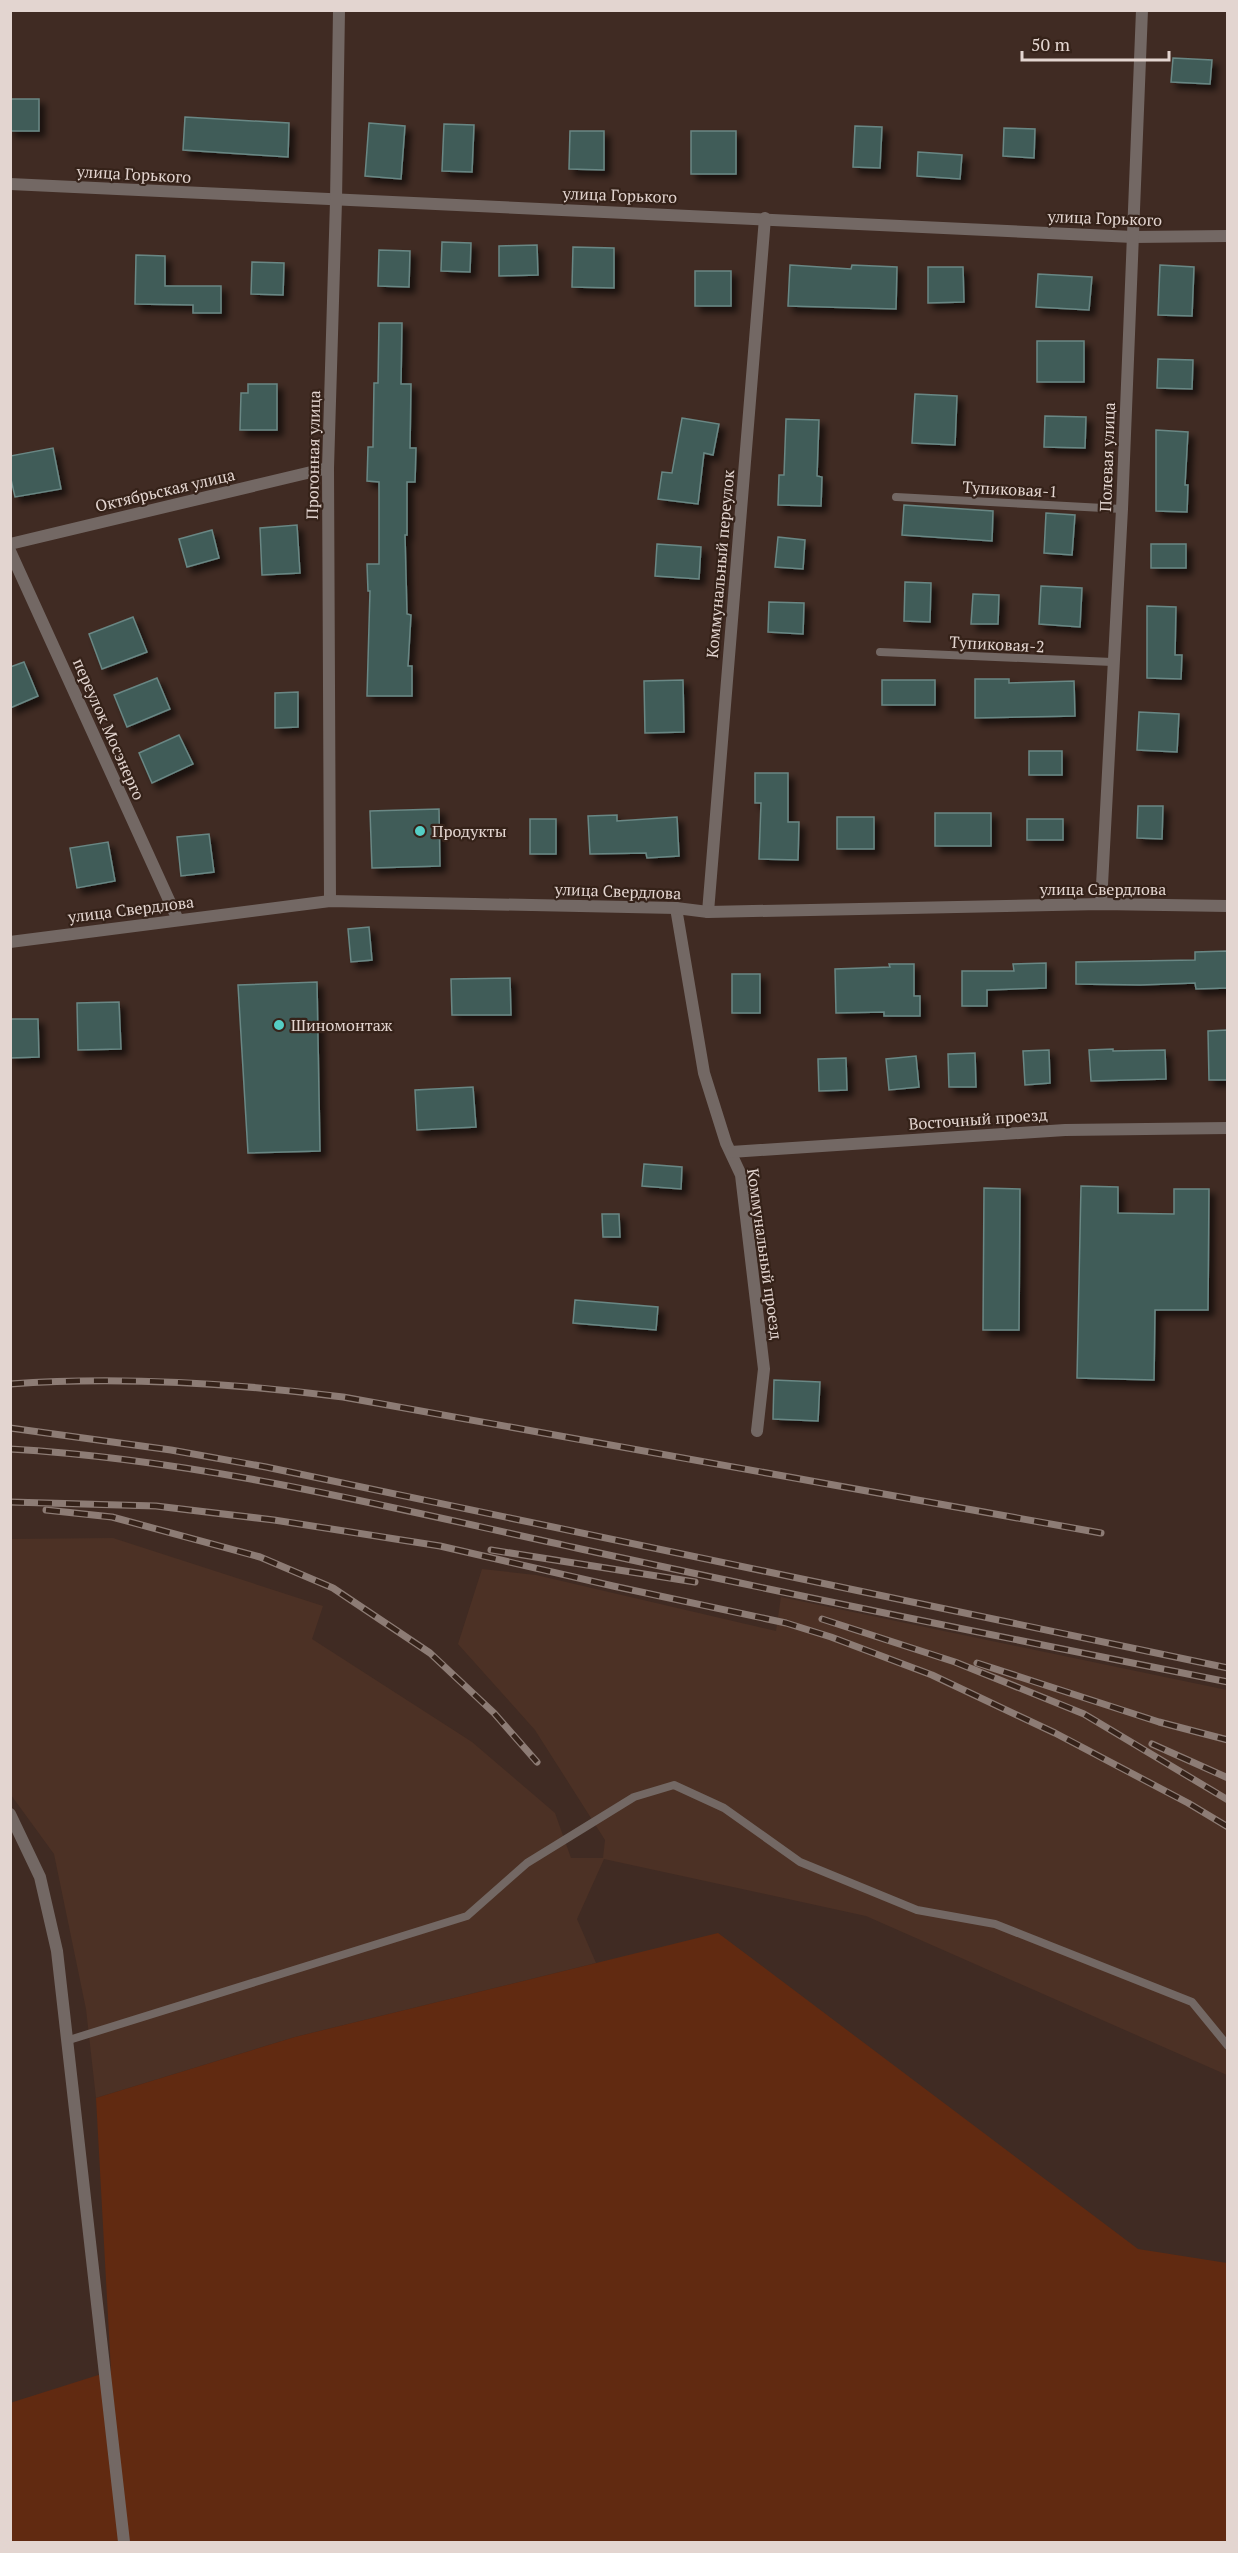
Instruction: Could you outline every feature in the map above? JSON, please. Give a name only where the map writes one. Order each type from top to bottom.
[{"type":"street","name":"Прогонная улица","points":[[330,901],[328,468],[339,10]]},
{"type":"street","name":"Полевая улица","points":[[1101,904],[1112,662],[1122,509],[1142,10]]},
{"type":"street","name":"улица Горького","points":[[10,184],[1133,237],[1227,236]]},
{"type":"street","name":"Коммунальный переулок","points":[[708,912],[765,218]]},
{"type":"street","name":"Октябрьская улица","points":[[10,544],[328,468]]},
{"type":"street","name":"переулок Мосэнерго","points":[[10,551],[178,920]]},
{"type":"street","name":"улица Свердлова","points":[[10,942],[330,901],[676,908],[708,912],[1101,904],[1227,906]]},
{"type":"street","name":"Коммунальный проезд","points":[[676,908],[704,1073],[726,1143],[741,1175],[764,1369],[757,1431]]},
{"type":"street","name":"Восточный проезд","points":[[732,1152],[1065,1130],[1227,1128]]},
{"type":"street","points":[[10,1814],[40,1877],[57,1951],[69,2040],[124,2542]]},
{"type":"lane","name":"Тупиковая-1","points":[[896,497],[1122,509]]},
{"type":"lane","name":"Тупиковая-2","points":[[880,652],[1112,662]]},
{"type":"lane","points":[[69,2040],[467,1916],[527,1863],[634,1797],[674,1785],[724,1808],[800,1862],[917,1910],[995,1924],[1192,2002],[1227,2046]]},
{"type":"shaded area","points":[[113,1538],[323,1606],[312,1639],[472,1742],[555,1813],[571,1858],[603,1858],[605,1840],[535,1730],[458,1644],[482,1569],[536,1575],[776,1631],[781,1597],[1227,1690],[1227,2075],[866,1916],[604,1859],[577,1919],[596,1963],[295,2037],[96,2098],[86,2009],[54,1854],[11,1795],[10,1539]]},
{"type":"shaded area","points":[[718,1933],[1138,2249],[1227,2263],[1227,2542],[11,2542],[10,2403],[111,2371],[96,2098],[295,2037]]},
{"type":"building","points":[[1173,58],[1212,60],[1210,84],[1171,82]]},
{"type":"building","points":[[10,99],[39,99],[39,131],[10,131]]},
{"type":"building","points":[[185,117],[289,123],[288,157],[183,150]]},
{"type":"building","points":[[369,123],[405,126],[401,179],[365,176]]},
{"type":"building","points":[[444,124],[474,125],[472,172],[442,171]]},
{"type":"building","points":[[855,126],[882,127],[880,168],[853,167]]},
{"type":"building","points":[[1004,128],[1035,129],[1034,158],[1003,156]]},
{"type":"building","points":[[570,131],[604,131],[604,170],[569,169]]},
{"type":"building","points":[[691,131],[736,131],[736,174],[691,174]]},
{"type":"building","points":[[918,152],[962,155],[960,179],[917,176]]},
{"type":"building","points":[[442,242],[471,243],[470,272],[441,271]]},
{"type":"building","points":[[537,245],[538,275],[499,276],[499,246]]},
{"type":"building","points":[[573,247],[614,248],[614,288],[572,287]]},
{"type":"building","points":[[379,250],[410,251],[409,287],[378,286]]},
{"type":"building","points":[[136,255],[165,256],[165,286],[221,286],[221,313],[193,313],[193,305],[135,304]]},
{"type":"building","points":[[252,262],[284,263],[283,295],[251,294]]},
{"type":"building","points":[[790,265],[851,269],[852,265],[897,267],[896,309],[788,306]]},
{"type":"building","points":[[1160,265],[1194,267],[1192,316],[1158,315]]},
{"type":"building","points":[[928,267],[963,267],[964,302],[928,303]]},
{"type":"building","points":[[695,271],[731,271],[731,306],[695,306]]},
{"type":"building","points":[[1038,274],[1092,277],[1089,310],[1036,307]]},
{"type":"building","points":[[379,323],[402,323],[401,384],[411,384],[410,448],[416,448],[415,482],[407,482],[407,535],[405,535],[407,614],[411,615],[408,666],[412,666],[412,696],[367,696],[370,591],[368,591],[367,564],[379,564],[379,482],[367,481],[368,447],[373,447],[374,383],[378,383]]},
{"type":"building","points":[[1037,341],[1084,341],[1084,382],[1037,382]]},
{"type":"building","points":[[1158,359],[1193,360],[1192,389],[1157,388]]},
{"type":"building","points":[[248,384],[277,384],[277,430],[240,430],[241,393],[248,393]]},
{"type":"building","points":[[915,394],[957,396],[955,445],[912,443]]},
{"type":"building","points":[[1045,416],[1086,417],[1085,448],[1044,447]]},
{"type":"building","points":[[682,418],[719,424],[713,455],[704,453],[698,504],[658,499],[662,472],[672,473]]},
{"type":"building","points":[[786,419],[819,420],[817,476],[822,477],[821,506],[778,505],[779,475],[784,475]]},
{"type":"building","points":[[1156,430],[1188,432],[1185,485],[1188,485],[1187,512],[1156,511]]},
{"type":"building","points":[[53,448],[61,489],[15,497],[10,475],[10,456]]},
{"type":"building","points":[[904,505],[993,511],[992,541],[902,535]]},
{"type":"building","points":[[1046,513],[1075,515],[1072,555],[1044,553]]},
{"type":"building","points":[[297,525],[300,573],[262,575],[260,528]]},
{"type":"building","points":[[212,530],[219,558],[187,567],[179,539]]},
{"type":"building","points":[[778,537],[805,540],[803,569],[775,567]]},
{"type":"building","points":[[657,544],[701,547],[699,579],[655,576]]},
{"type":"building","points":[[1151,544],[1186,544],[1186,568],[1151,568]]},
{"type":"building","points":[[905,582],[931,583],[930,622],[904,621]]},
{"type":"building","points":[[1041,586],[1082,588],[1080,627],[1039,624]]},
{"type":"building","points":[[973,594],[999,595],[998,624],[971,624]]},
{"type":"building","points":[[769,602],[804,603],[803,634],[768,632]]},
{"type":"building","points":[[1147,606],[1176,607],[1175,655],[1182,655],[1181,679],[1147,678]]},
{"type":"building","points":[[133,617],[147,652],[102,669],[89,634]]},
{"type":"building","points":[[24,662],[38,696],[10,708],[10,667]]},
{"type":"building","points":[[157,678],[170,709],[127,727],[114,695]]},
{"type":"building","points":[[975,679],[1009,679],[1009,683],[1074,681],[1075,716],[975,718]]},
{"type":"building","points":[[683,680],[684,732],[645,733],[644,681]]},
{"type":"building","points":[[882,680],[935,680],[935,705],[882,705]]},
{"type":"building","points":[[298,692],[298,727],[275,728],[275,693]]},
{"type":"building","points":[[1139,712],[1179,714],[1177,752],[1137,750]]},
{"type":"building","points":[[179,735],[193,764],[152,783],[139,753]]},
{"type":"building","points":[[1029,751],[1062,751],[1062,775],[1029,775]]},
{"type":"building","points":[[755,773],[788,773],[788,822],[799,822],[798,860],[759,859],[761,803],[755,803]]},
{"type":"building","points":[[1138,806],[1163,806],[1162,839],[1137,838]]},
{"type":"building","points":[[439,809],[440,866],[372,868],[370,811]]},
{"type":"building","points":[[935,813],[991,813],[991,846],[935,846]]},
{"type":"building","points":[[617,815],[617,821],[677,817],[679,856],[647,858],[646,853],[590,854],[588,816]]},
{"type":"building","points":[[837,817],[874,817],[874,849],[837,849]]},
{"type":"building","points":[[530,819],[556,819],[556,854],[530,854]]},
{"type":"building","points":[[1027,819],[1063,819],[1063,840],[1027,840]]},
{"type":"building","points":[[209,834],[214,872],[181,876],[177,837]]},
{"type":"building","points":[[108,842],[115,881],[77,888],[70,848]]},
{"type":"building","points":[[369,927],[372,960],[351,962],[348,929]]},
{"type":"building","points":[[1227,951],[1227,988],[1196,989],[1195,983],[1076,984],[1076,962],[1195,960],[1195,952]]},
{"type":"building","points":[[1046,963],[1046,988],[987,990],[987,1006],[962,1006],[962,971],[1014,971],[1013,964]]},
{"type":"building","points":[[889,964],[914,964],[914,996],[920,996],[920,1016],[884,1016],[884,1012],[836,1013],[835,969],[890,967]]},
{"type":"building","points":[[732,974],[760,974],[760,1013],[732,1013]]},
{"type":"building","points":[[510,978],[511,1015],[452,1015],[451,979]]},
{"type":"building","points":[[317,982],[320,1151],[248,1153],[238,985]]},
{"type":"building","points":[[119,1002],[121,1049],[78,1050],[77,1003]]},
{"type":"building","points":[[10,1019],[38,1019],[39,1057],[10,1058]]},
{"type":"building","points":[[1227,1030],[1227,1080],[1209,1080],[1208,1031]]},
{"type":"building","points":[[1113,1049],[1113,1051],[1165,1050],[1166,1079],[1091,1081],[1089,1050]]},
{"type":"building","points":[[1049,1050],[1050,1083],[1025,1085],[1023,1051]]},
{"type":"building","points":[[975,1053],[976,1087],[949,1087],[948,1054]]},
{"type":"building","points":[[916,1056],[919,1087],[889,1090],[886,1059]]},
{"type":"building","points":[[846,1058],[847,1090],[819,1091],[818,1059]]},
{"type":"building","points":[[473,1087],[476,1127],[417,1130],[415,1090]]},
{"type":"building","points":[[644,1164],[682,1167],[681,1189],[642,1186]]},
{"type":"building","points":[[1081,1186],[1118,1187],[1118,1213],[1174,1214],[1174,1189],[1209,1189],[1208,1310],[1155,1310],[1154,1380],[1077,1378]]},
{"type":"building","points":[[984,1188],[1020,1189],[1019,1330],[983,1330]]},
{"type":"building","points":[[602,1214],[619,1214],[620,1237],[603,1237]]},
{"type":"building","points":[[575,1300],[658,1307],[656,1330],[573,1323]]},
{"type":"building","points":[[774,1380],[820,1382],[818,1421],[773,1419]]},
{"type":"railway","points":[[10,1384],[93,1381],[177,1382],[343,1397],[1101,1533]]},
{"type":"railway","points":[[10,1428],[171,1450],[266,1467],[1228,1668]]},
{"type":"railway","points":[[10,1449],[154,1464],[297,1488],[742,1584],[1228,1682]]},
{"type":"railway","points":[[10,1502],[156,1506],[274,1520],[440,1546],[786,1623],[831,1637],[932,1675],[1055,1733],[1188,1803],[1228,1827]]},
{"type":"railway","points":[[46,1510],[112,1517],[260,1557],[333,1588],[430,1653],[494,1713],[537,1762]]},
{"type":"railway","points":[[491,1550],[695,1582]]},
{"type":"railway","points":[[822,1619],[955,1662],[1084,1714],[1228,1800]]},
{"type":"railway","points":[[977,1663],[1159,1722],[1228,1740]]},
{"type":"railway","points":[[1152,1744],[1228,1778]]},
{"type":"place","name":"Продукты","points":[[420,831]]},
{"type":"place","name":"Шиномонтаж","points":[[279,1025]]}]
